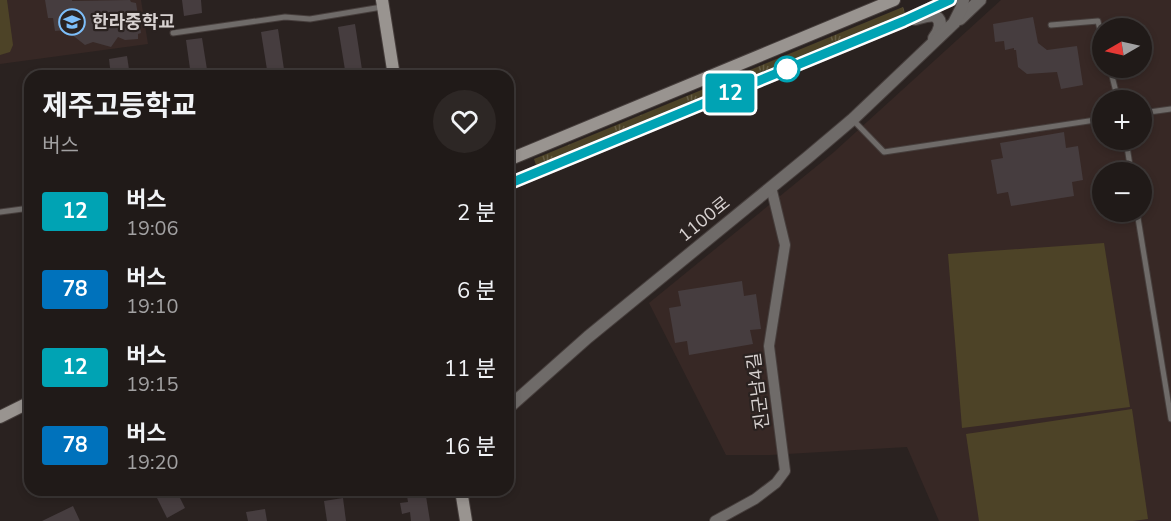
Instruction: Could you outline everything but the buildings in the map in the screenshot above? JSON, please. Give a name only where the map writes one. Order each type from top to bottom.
[{"type":"main road","points":[[514,158],[894,0]]},
{"type":"main road","points":[[514,182],[950,0]]},
{"type":"main road","points":[[383,4],[393,70]]},
{"type":"main road","points":[[0,417],[24,405]]},
{"type":"main road","points":[[462,496],[466,521]]},
{"type":"street","points":[[954,23],[963,0]]},
{"type":"street","points":[[921,56],[980,0]]},
{"type":"street","points":[[904,21],[928,16],[934,16],[939,21],[939,32],[921,56]]},
{"type":"street","name":"1100로","points":[[514,403],[588,337],[852,119],[921,56]]},
{"type":"street","name":"진군남4길","points":[[715,521],[755,499],[776,483],[785,471],[769,346],[785,245],[771,187]]},
{"type":"lane","points":[[173,33],[285,16],[310,19],[383,4]]},
{"type":"lane","points":[[1051,25],[1092,22]]},
{"type":"lane","points":[[1152,112],[1171,109]]},
{"type":"lane","points":[[852,119],[884,152],[1092,121]]},
{"type":"lane","points":[[0,212],[24,209]]},
{"type":"lane","points":[[1139,222],[1171,419]]},
{"type":"shaded area","name":"한라중학교","points":[[0,0],[141,0],[148,44],[0,64]]},
{"type":"shaded area","points":[[1001,0],[1171,0],[1171,521],[939,521],[907,447],[770,455],[726,455],[649,303],[834,152]]},
{"type":"green space","points":[[0,0],[7,0],[13,45],[10,52],[0,55]]},
{"type":"green space","points":[[903,7],[905,13],[536,165],[534,159]]},
{"type":"green space","points":[[1104,243],[1130,407],[962,428],[948,254]]},
{"type":"green space","points":[[1132,409],[1148,519],[1133,521],[979,521],[966,434]]},
{"type":"bus line","name":"12","points":[[514,182],[950,0]]},
{"type":"place","name":"한라중학교","points":[[72,22]]}]
